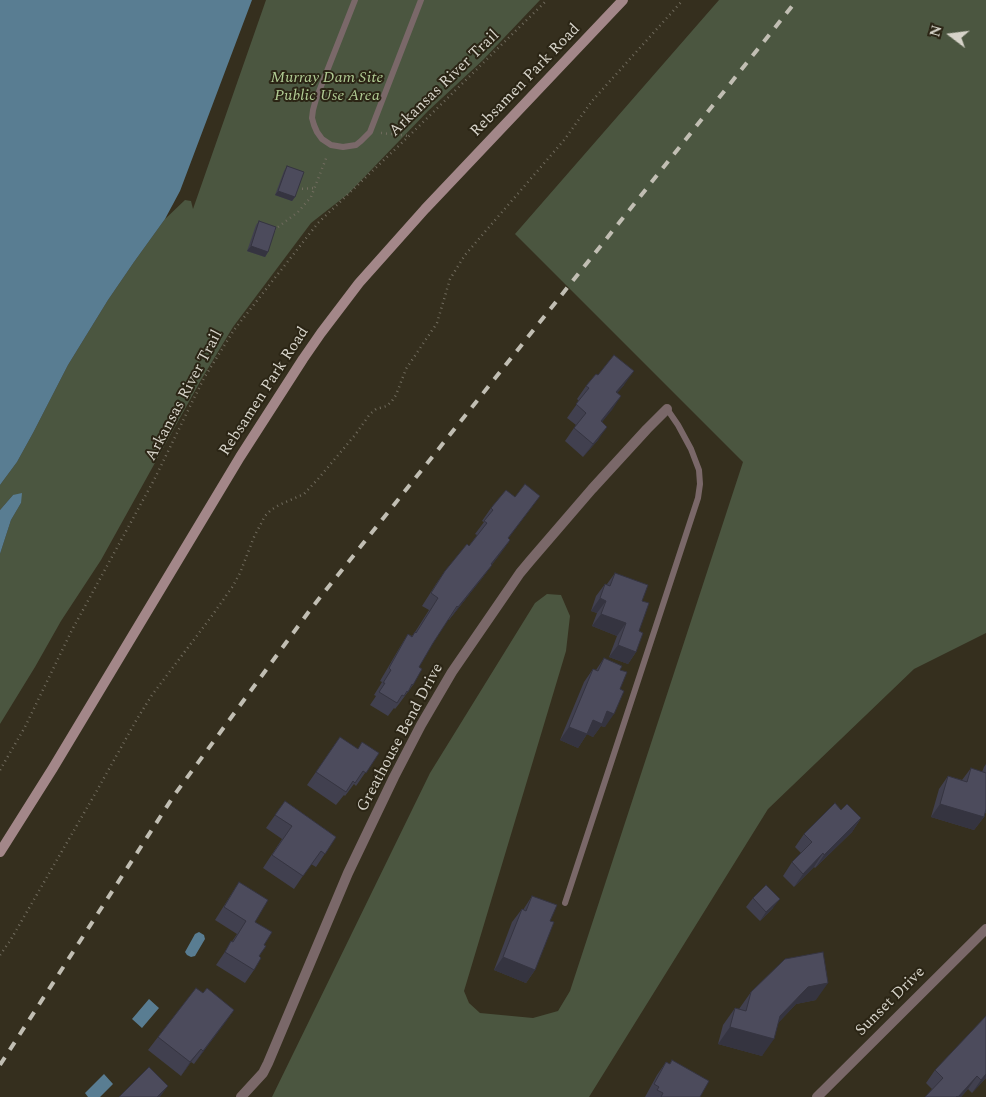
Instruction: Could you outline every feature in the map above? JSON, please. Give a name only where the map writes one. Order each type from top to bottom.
[{"type":"street","name":"Rebsamen Park Road","points":[[0,852],[53,768],[240,457],[321,333],[359,283],[411,224],[623,0]]},
{"type":"street","name":"Greathouse Bend Drive","points":[[241,1097],[263,1073],[268,1063],[348,873],[394,777],[421,725],[452,672],[530,560],[646,429],[667,409]]},
{"type":"street","name":"Sunset Drive","points":[[817,1097],[986,929]]},
{"type":"lane","points":[[355,0],[312,110],[312,118],[317,132],[322,139],[331,145],[343,147],[356,145],[370,132],[421,0]]},
{"type":"lane","points":[[565,903],[698,498],[699,470],[691,448],[667,409]]},
{"type":"path","name":"Arkansas River Trail","points":[[0,770],[25,727],[72,630],[154,480],[204,378],[234,330],[318,223],[547,0]]},
{"type":"path","points":[[0,955],[10,941],[152,695],[211,617],[240,573],[254,537],[265,516],[279,505],[304,494],[355,435],[370,414],[376,409],[387,406],[392,401],[406,369],[437,323],[450,279],[461,261],[565,139],[592,101],[683,0]]},
{"type":"path","points":[[370,132],[409,136]]},
{"type":"path","points":[[273,231],[298,212],[311,197],[331,145]]},
{"type":"path","points":[[297,189],[315,188]]},
{"type":"green space","name":"Murray Dam Site Public Use Area","points":[[266,0],[540,0],[483,60],[428,111],[348,194],[311,223],[233,327],[201,380],[101,560],[61,621],[0,724],[0,554],[11,520],[21,503],[13,495],[0,510],[0,485],[17,462],[68,365],[134,262],[165,219],[185,200],[191,201],[193,209]]},
{"type":"green space","points":[[719,0],[986,0],[986,633],[914,669],[768,809],[589,1097],[272,1097],[430,773],[535,603],[547,594],[561,595],[570,616],[566,651],[464,991],[469,1003],[480,1013],[533,1018],[558,1011],[570,991],[743,462],[515,234]]},
{"type":"water","points":[[0,0],[252,0],[180,191],[165,219],[108,300],[68,365],[17,462],[0,485]]},
{"type":"water","points":[[22,493],[21,503],[11,520],[0,554],[0,510],[13,495]]},
{"type":"water","points":[[199,932],[204,935],[205,939],[195,956],[191,957],[185,952],[195,934]]},
{"type":"water","points":[[149,999],[159,1008],[142,1028],[132,1019]]},
{"type":"water","points":[[104,1074],[113,1084],[100,1097],[88,1097],[85,1093]]},
{"type":"building","points":[[287,166],[304,172],[295,197],[278,191]]},
{"type":"building","points":[[259,221],[276,227],[268,252],[251,246]]},
{"type":"building","points":[[614,355],[634,371],[616,392],[621,396],[601,421],[607,427],[593,444],[574,428],[586,413],[576,404],[589,388],[586,386],[596,374],[598,375]]},
{"type":"building","points":[[525,484],[540,496],[508,538],[510,540],[492,565],[457,606],[419,667],[422,669],[413,685],[404,696],[402,695],[397,703],[379,692],[391,670],[389,668],[408,634],[412,637],[416,633],[438,598],[431,593],[445,571],[467,544],[469,546],[487,523],[484,521],[493,510],[491,508],[506,490],[515,497]]},
{"type":"building","points":[[615,573],[648,585],[642,601],[649,603],[639,631],[643,633],[636,652],[618,645],[626,623],[601,614],[606,601],[600,598],[605,584],[610,586]]},
{"type":"building","points":[[604,658],[622,666],[620,670],[627,672],[620,689],[624,691],[614,714],[607,711],[602,724],[593,720],[587,734],[569,727],[593,669],[598,671]]},
{"type":"building","points":[[340,737],[358,749],[362,742],[379,753],[366,773],[363,771],[346,792],[316,772]]},
{"type":"building","points":[[971,768],[986,773],[986,809],[984,817],[940,804],[948,776],[967,782]]},
{"type":"building","points":[[285,801],[336,837],[325,854],[321,851],[303,876],[272,855],[292,826],[275,815]]},
{"type":"building","points":[[835,803],[841,810],[847,804],[861,818],[803,874],[792,862],[812,842],[804,834]]},
{"type":"building","points":[[239,882],[268,900],[255,922],[272,932],[264,945],[266,946],[259,956],[261,958],[254,970],[225,952],[246,921],[224,907]]},
{"type":"building","points":[[766,885],[780,899],[766,912],[753,898]]},
{"type":"building","points":[[532,896],[557,905],[550,921],[554,922],[535,970],[503,957],[522,909],[526,911]]},
{"type":"building","points":[[823,952],[828,983],[808,987],[780,1016],[774,1039],[730,1027],[735,1008],[746,1011],[751,992],[785,959]]},
{"type":"building","points":[[196,988],[203,993],[207,988],[234,1010],[203,1051],[201,1049],[190,1062],[158,1037]]},
{"type":"building","points":[[986,1016],[986,1074],[981,1080],[977,1076],[958,1097],[925,1097],[943,1078],[935,1070]]},
{"type":"building","points":[[672,1060],[709,1081],[700,1097],[661,1097],[663,1093],[657,1090],[659,1087],[654,1084],[666,1062],[670,1064]]},
{"type":"building","points":[[149,1067],[168,1086],[157,1097],[119,1097]]},
{"type":"railway","points":[[0,1065],[175,794],[310,610],[797,0]]}]
